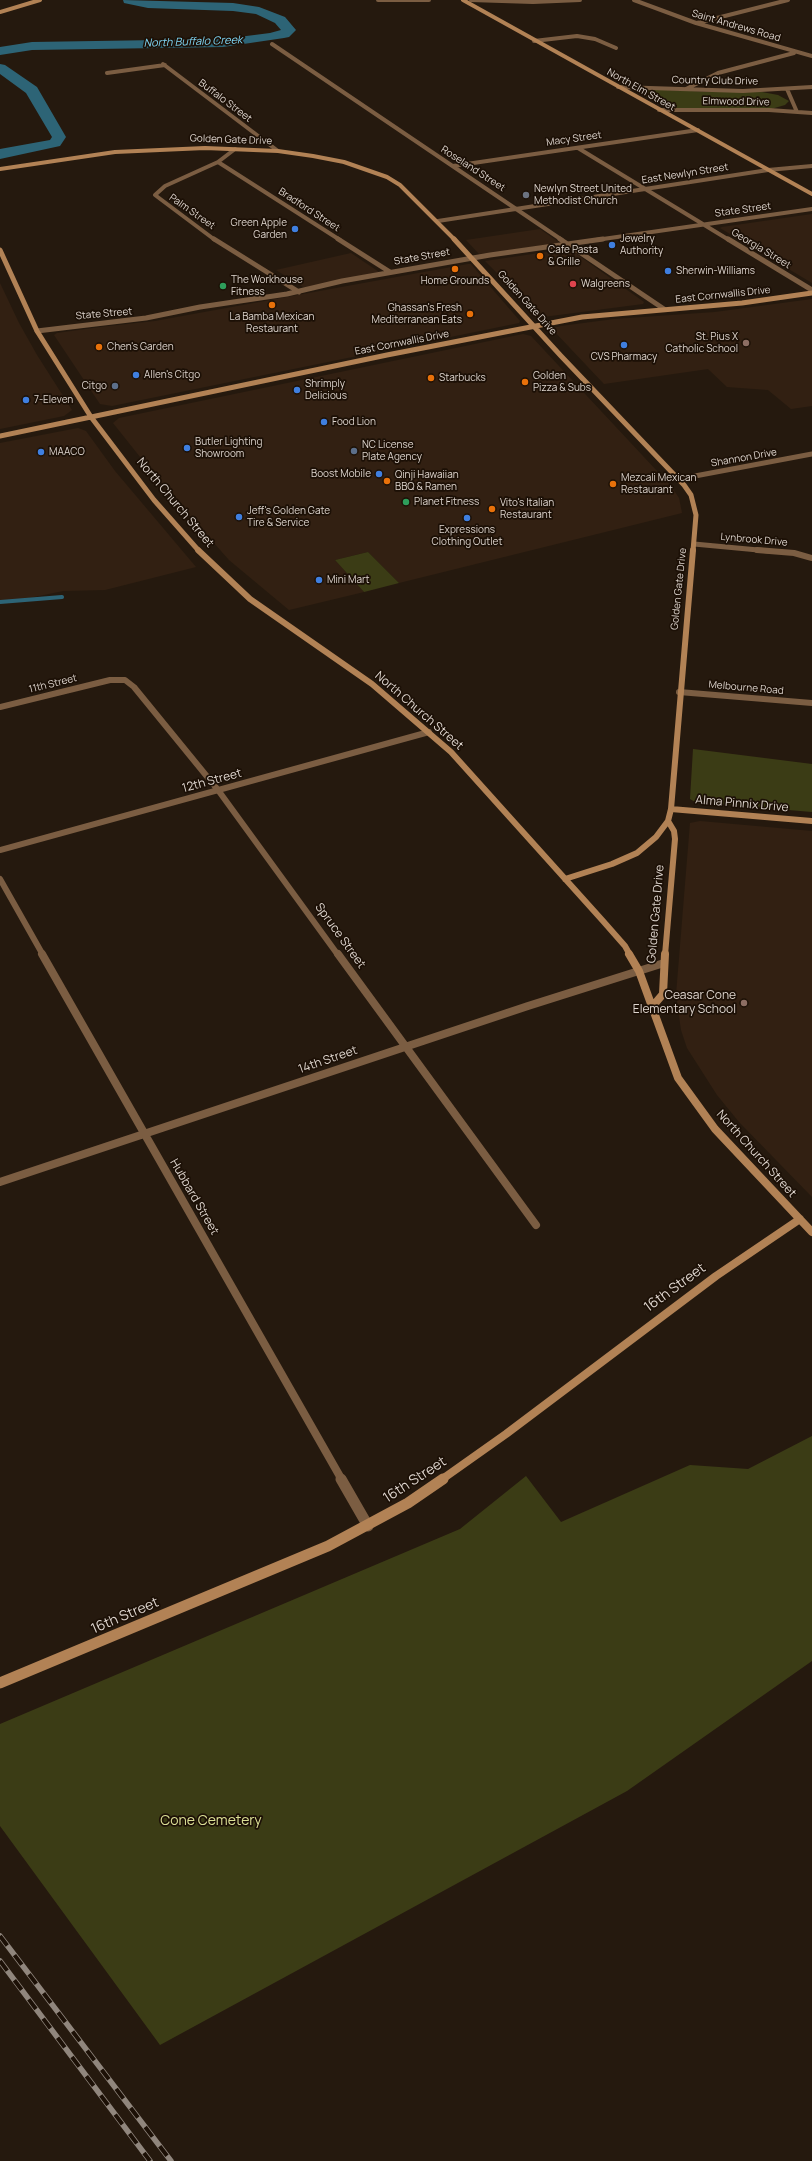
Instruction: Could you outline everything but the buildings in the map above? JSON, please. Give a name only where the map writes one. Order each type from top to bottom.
[{"type":"main road","points":[[0,12],[40,0]]},
{"type":"main road","name":"North Elm Street","points":[[463,0],[534,41],[812,194]]},
{"type":"main road","name":"Golden Gate Drive","points":[[0,169],[82,156],[149,149],[235,149],[278,151],[344,162],[387,177],[400,185],[473,257],[534,326],[679,479],[691,495],[696,515],[679,692],[671,809],[668,821],[656,837],[631,856],[565,879]]},
{"type":"main road","name":"North Church Street","points":[[0,250],[37,331],[91,417],[167,515],[206,559],[263,609],[372,684],[451,752],[625,946],[639,971],[678,1078],[715,1129],[812,1232]]},
{"type":"main road","name":"East Cornwallis Drive","points":[[0,436],[534,326],[612,313],[742,303],[812,291]]},
{"type":"main road","name":"Alma Pinnix Drive","points":[[671,809],[812,821]]},
{"type":"main road","name":"Golden Gate Drive","points":[[652,1007],[664,994],[664,963],[675,838],[674,831],[668,821]]},
{"type":"main road","name":"16th Street","points":[[0,1683],[328,1546],[368,1526],[408,1503],[460,1467],[716,1276],[800,1220]]},
{"type":"street","points":[[378,0],[429,0]]},
{"type":"street","points":[[471,0],[515,2],[580,0]]},
{"type":"street","name":"Saint Andrews Road","points":[[634,0],[696,23],[812,56]]},
{"type":"street","points":[[696,23],[788,0]]},
{"type":"street","points":[[534,41],[577,36],[595,39],[616,48]]},
{"type":"street","name":"Roseland Street","points":[[272,44],[570,243],[664,309]]},
{"type":"street","points":[[686,89],[718,73],[797,52],[812,50]]},
{"type":"street","name":"Buffalo Street","points":[[107,73],[164,65],[278,151]]},
{"type":"street","name":"Country Club Drive","points":[[618,87],[744,91],[812,87]]},
{"type":"street","points":[[787,89],[796,112]]},
{"type":"street","name":"Elmwood Drive","points":[[659,110],[812,113]]},
{"type":"street","name":"Macy Street","points":[[453,166],[698,130]]},
{"type":"street","name":"Georgia Street","points":[[578,148],[812,291]]},
{"type":"street","name":"Palm Street","points":[[235,149],[218,162],[165,186],[155,195],[158,199],[225,247],[299,292]]},
{"type":"street","name":"Bradford Street","points":[[218,162],[390,272]]},
{"type":"street","name":"East Newlyn Street","points":[[438,221],[768,170],[812,166]]},
{"type":"street","name":"State Street","points":[[37,331],[76,325],[139,320],[200,307],[299,292],[390,272],[473,257],[812,209]]},
{"type":"street","name":"Shannon Drive","points":[[679,479],[812,454]]},
{"type":"street","name":"Lynbrook Drive","points":[[694,544],[794,553],[812,558]]},
{"type":"street","name":"11th Street","points":[[0,707],[110,680]]},
{"type":"street","name":"Spruce Street","points":[[110,680],[124,680],[134,687],[218,790],[536,1225]]},
{"type":"street","name":"Melbourne Road","points":[[679,692],[812,703]]},
{"type":"street","name":"12th Street","points":[[0,850],[429,732]]},
{"type":"street","name":"Hubbard Street","points":[[0,879],[368,1526]]},
{"type":"street","name":"14th Street","points":[[0,1182],[406,1046],[664,963]]},
{"type":"shaded area","points":[[812,214],[812,283],[720,228],[722,227]]},
{"type":"shaded area","points":[[540,229],[560,243],[479,254],[466,240]]},
{"type":"shaded area","points":[[567,249],[571,250],[644,302],[643,304],[543,317],[540,316],[485,261]]},
{"type":"shaded area","points":[[351,253],[379,272],[303,287],[276,270]]},
{"type":"shaded area","points":[[471,264],[520,321],[519,323],[112,406],[100,404],[54,335],[57,333],[100,327],[155,321]]},
{"type":"shaded area","points":[[0,283],[19,323],[37,355],[72,410],[64,416],[0,429]]},
{"type":"shaded area","name":"St. Pius X Catholic School","points":[[812,299],[812,406],[791,409],[768,390],[727,387],[708,369],[604,384],[553,330],[553,328],[561,326],[614,319],[715,312]]},
{"type":"shaded area","points":[[523,334],[531,336],[671,486],[679,498],[682,513],[399,583],[368,552],[335,560],[364,592],[289,610],[229,560],[160,482],[113,423],[119,418]]},
{"type":"shaded area","points":[[78,428],[86,431],[115,471],[196,567],[105,590],[63,591],[0,604],[0,443]]},
{"type":"shaded area","name":"Ceasar Cone Elementary School","points":[[700,821],[812,831],[812,1197],[739,1122],[717,1095],[687,1048],[681,1030],[676,995],[690,823]]},
{"type":"green space","points":[[645,89],[714,92],[762,92],[778,95],[789,101],[785,105],[771,109],[669,108],[637,92]]},
{"type":"green space","points":[[368,552],[399,583],[364,592],[335,560]]},
{"type":"green space","points":[[693,749],[812,764],[812,812],[695,802],[690,799]]},
{"type":"green space","name":"Cone Cemetery","points":[[812,1436],[812,1661],[627,1791],[160,2045],[0,1826],[0,1724],[460,1529],[526,1476],[561,1522],[690,1465],[748,1469]]},
{"type":"waterway","name":"North Buffalo Creek","points":[[0,51],[32,46],[223,43],[270,37],[284,34],[289,30],[280,20],[259,11],[233,7],[148,4],[129,0]]},
{"type":"waterway","name":"North Buffalo Creek","points":[[0,68],[32,90],[59,137],[55,143],[0,154]]},
{"type":"waterway","points":[[0,602],[62,597]]},
{"type":"railway","points":[[0,1936],[171,2161]]},
{"type":"railway","points":[[0,1961],[150,2161]]},
{"type":"place","name":"Newlyn Street United Methodist Church","points":[[526,195]]},
{"type":"place","name":"Green Apple Garden","points":[[295,229]]},
{"type":"place","name":"Jewelry Authority","points":[[612,245]]},
{"type":"place","name":"Cafe Pasta & Grille","points":[[540,256]]},
{"type":"place","name":"Home Grounds","points":[[455,269]]},
{"type":"place","name":"Sherwin-Williams","points":[[668,271]]},
{"type":"place","name":"Walgreens","points":[[573,284]]},
{"type":"place","name":"The Workhouse Fitness","points":[[223,286]]},
{"type":"place","name":"La Bamba Mexican Restaurant","points":[[272,305]]},
{"type":"place","name":"Ghassan's Fresh Mediterranean Eats","points":[[470,314]]},
{"type":"place","name":"St. Pius X Catholic School","points":[[746,343]]},
{"type":"place","name":"CVS Pharmacy","points":[[624,345]]},
{"type":"place","name":"Chen's Garden","points":[[99,347]]},
{"type":"place","name":"Allen's Citgo","points":[[136,375]]},
{"type":"place","name":"Starbucks","points":[[431,378]]},
{"type":"place","name":"Golden Pizza & Subs","points":[[525,382]]},
{"type":"place","name":"Citgo","points":[[115,386]]},
{"type":"place","name":"Shrimply Delicious","points":[[297,390]]},
{"type":"place","name":"7-Eleven","points":[[26,400]]},
{"type":"place","name":"Food Lion","points":[[324,422]]},
{"type":"place","name":"Butler Lighting Showroom","points":[[187,448]]},
{"type":"place","name":"NC License Plate Agency","points":[[354,451]]},
{"type":"place","name":"MAACO","points":[[41,452]]},
{"type":"place","name":"Boost Mobile","points":[[379,474]]},
{"type":"place","name":"Qinji Hawaiian BBQ & Ramen","points":[[387,481]]},
{"type":"place","name":"Mezcali Mexican Restaurant","points":[[613,484]]},
{"type":"place","name":"Planet Fitness","points":[[406,502]]},
{"type":"place","name":"Vito's Italian Restaurant","points":[[492,509]]},
{"type":"place","name":"Jeff's Golden Gate Tire & Service","points":[[239,517]]},
{"type":"place","name":"Expressions Clothing Outlet","points":[[467,518]]},
{"type":"place","name":"Mini Mart","points":[[319,580]]},
{"type":"place","name":"Ceasar Cone Elementary School","points":[[744,1003]]}]
